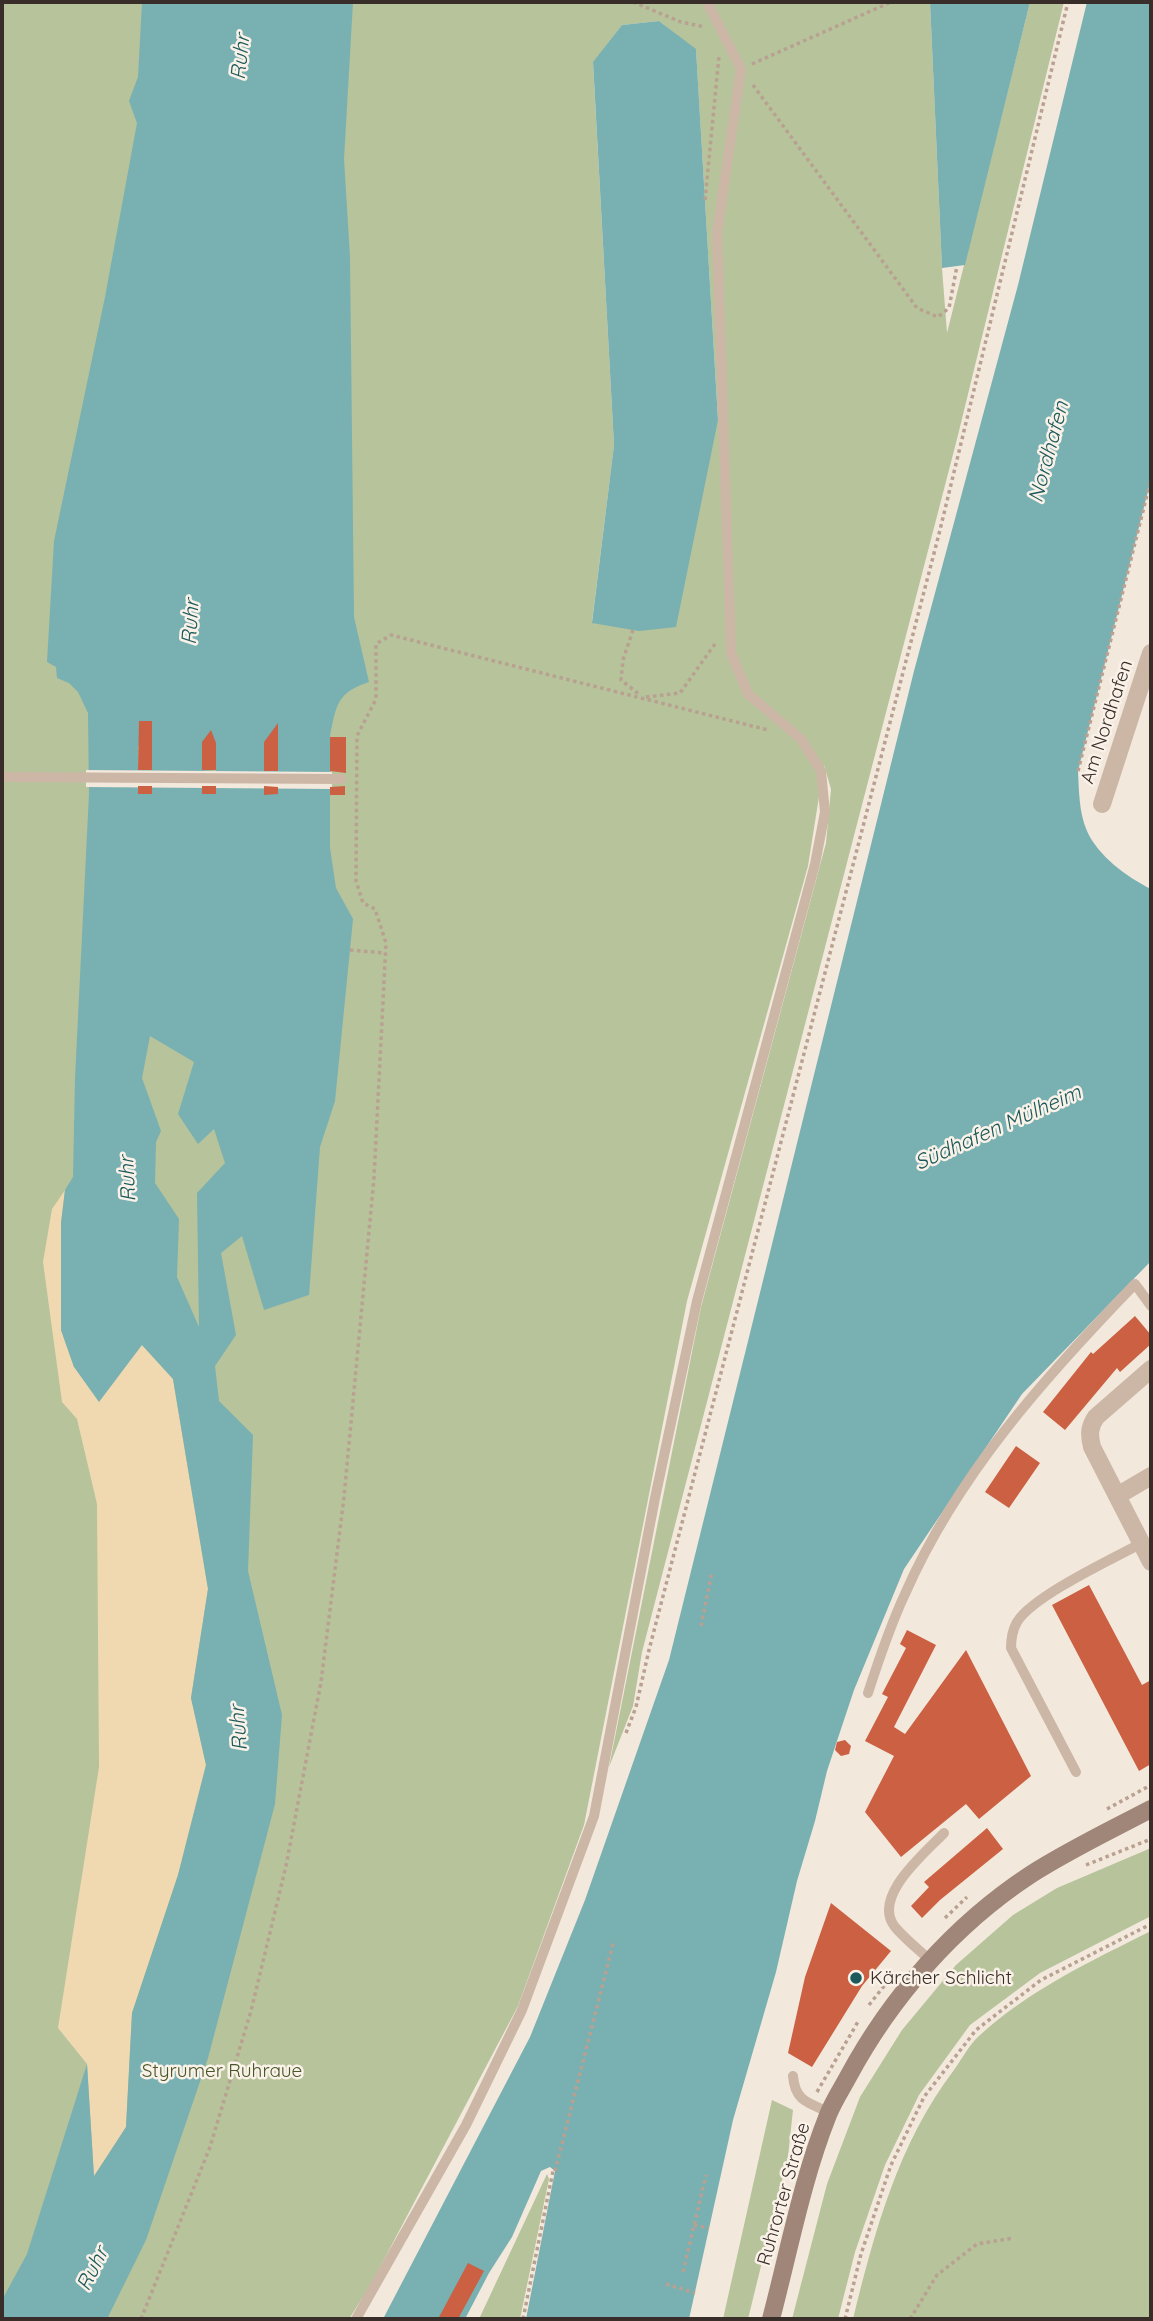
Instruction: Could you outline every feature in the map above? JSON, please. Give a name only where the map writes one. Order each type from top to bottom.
[{"type":"main road","name":"Ruhrorter Straße","points":[[771,2319],[812,2158],[829,2112],[862,2051],[895,2003],[931,1961],[974,1918],[1030,1875],[1151,1808]]},
{"type":"street","name":"Am Nordhafen","points":[[1102,803],[1151,653]]},
{"type":"street","points":[[1151,1369],[1096,1417],[1091,1424],[1089,1435],[1092,1447],[1151,1562]]},
{"type":"street","points":[[1117,1496],[1151,1476]]},
{"type":"lane","points":[[356,2319],[466,2125],[522,2010],[594,1816],[652,1511],[696,1301],[815,864],[825,812],[821,771],[801,739],[748,694],[731,653],[717,233],[741,69],[707,2]]},
{"type":"lane","points":[[2,777],[341,779]]},
{"type":"lane","points":[[868,1693],[883,1646],[906,1591],[941,1526],[977,1468],[1076,1345],[1135,1284],[1151,1306]]},
{"type":"lane","points":[[1076,1772],[1011,1648],[1011,1634],[1018,1620],[1040,1601],[1142,1543]]},
{"type":"lane","points":[[931,1961],[894,1926],[888,1912],[892,1895],[903,1877],[944,1833]]},
{"type":"lane","points":[[793,2076],[794,2087],[800,2098],[829,2112]]},
{"type":"path","points":[[633,2],[681,22],[721,30],[705,200]]},
{"type":"path","points":[[891,2],[741,69],[918,308],[938,317],[949,309],[957,266]]},
{"type":"path","points":[[622,1744],[636,1707],[939,534],[1068,2]]},
{"type":"path","points":[[1078,771],[1151,479]]},
{"type":"path","points":[[633,630],[623,660],[621,680],[642,698],[680,693],[730,622]]},
{"type":"path","points":[[141,2319],[210,2147],[251,2011],[286,1866],[321,1682],[344,1497],[374,1178],[386,943],[375,909],[363,903],[356,881],[357,736],[376,699],[376,644],[391,635],[801,739]]},
{"type":"path","points":[[350,950],[385,953]]},
{"type":"path","points":[[701,1626],[712,1572]]},
{"type":"path","points":[[1081,1867],[1151,1839]]},
{"type":"path","points":[[845,2319],[861,2254],[891,2165],[924,2097],[976,2030],[1041,1980],[1151,1924]]},
{"type":"path","points":[[523,2319],[554,2171],[614,1940]]},
{"type":"path","points":[[683,2272],[706,2175]]},
{"type":"path","points":[[694,2225],[709,2228]]},
{"type":"path","points":[[910,2319],[937,2275],[977,2244],[1014,2238]]},
{"type":"path","points":[[666,2284],[695,2293]]},
{"type":"green space","name":"Styrumer Ruhraue","points":[[2,2],[930,2],[947,333],[1030,2],[1064,2],[957,439],[642,1652],[633,1706],[609,1767],[701,1307],[826,843],[831,789],[824,765],[808,866],[687,1301],[584,1825],[518,2006],[370,2286],[349,2319],[2,2319]],"holes":[[[659,21],[696,50],[718,420],[592,622],[614,445],[593,63],[622,25]]]},
{"type":"green space","points":[[1151,1848],[1151,1916],[1040,1973],[970,2025],[919,2095],[885,2165],[855,2252],[838,2319],[792,2319],[827,2184],[860,2097],[902,2030],[956,1965],[1013,1915],[1057,1888]]},
{"type":"green space","points":[[1151,1931],[1151,2319],[853,2319],[870,2253],[903,2158],[934,2098],[972,2044],[998,2020],[1040,1990]]},
{"type":"green space","points":[[772,2100],[793,2110],[788,2156],[748,2319],[723,2319]]},
{"type":"green space","points":[[547,2174],[549,2179],[520,2319],[479,2319]]},
{"type":"sand","points":[[65,1190],[61,1223],[61,1330],[74,1367],[142,1345],[173,1379],[208,1589],[191,1698],[206,1765],[178,1875],[132,2013],[126,2127],[94,2178],[87,2064],[58,2028],[99,1767],[97,1504],[77,1419],[62,1402],[43,1262],[52,1209]]},
{"type":"water","name":"Ruhr","points":[[142,2],[353,2],[344,159],[350,257],[354,617],[369,682],[350,690],[344,696],[334,716],[330,736],[330,848],[336,888],[353,919],[335,1101],[320,1147],[309,1295],[264,1310],[242,1236],[221,1253],[236,1335],[215,1366],[219,1401],[253,1435],[248,1571],[282,1715],[275,1804],[208,2058],[146,2240],[107,2319],[2,2319],[2,2300],[27,2254],[87,2064],[94,2176],[126,2127],[132,2013],[178,1875],[206,1765],[191,1698],[208,1589],[173,1379],[142,1345],[99,1402],[74,1367],[61,1330],[61,1223],[65,1190],[73,1177],[75,1078],[89,794],[88,713],[78,692],[69,683],[57,678],[56,667],[47,662],[54,541],[105,297],[137,123],[129,101],[138,77]],"holes":[[[212,736],[216,746],[216,771],[202,770],[204,739]],[[138,746],[152,746],[152,770],[138,769]],[[264,746],[278,746],[278,771],[264,771]],[[150,1036],[194,1062],[178,1114],[198,1144],[214,1129],[225,1163],[197,1193],[199,1327],[177,1277],[179,1219],[155,1183],[156,1142],[161,1131],[142,1078]]]},
{"type":"water","points":[[930,2],[1030,2],[965,265],[942,268]]},
{"type":"water","points":[[1087,2],[1151,2],[1151,479],[1078,771],[1082,817],[1092,840],[1114,865],[1151,889],[1151,1261],[1022,1394],[904,1569],[854,1690],[827,1771],[776,1972],[733,2120],[689,2319],[526,2319],[555,2171],[550,2167],[541,2171],[512,2237],[465,2319],[383,2319],[530,2037],[585,1900],[669,1660],[914,671],[1018,285]]},
{"type":"water","points":[[659,21],[696,49],[718,420],[676,627],[639,631],[592,623],[614,445],[593,62],[622,25]]},
{"type":"pier","points":[[86,770],[332,772],[332,789],[86,787]]},
{"type":"building","points":[[139,721],[152,721],[152,770],[138,770]]},
{"type":"building","points":[[278,723],[278,771],[264,771],[264,742]]},
{"type":"building","points":[[211,730],[216,743],[216,770],[202,770],[202,742]]},
{"type":"building","points":[[330,737],[346,737],[346,773],[330,771]]},
{"type":"building","points":[[138,786],[152,786],[152,794],[138,794]]},
{"type":"building","points":[[202,786],[216,786],[216,794],[202,794]]},
{"type":"building","points":[[264,786],[278,787],[278,794],[264,795]]},
{"type":"building","points":[[345,786],[345,795],[330,795],[330,787]]},
{"type":"building","points":[[1135,1316],[1151,1335],[1151,1344],[1120,1372],[1117,1368],[1065,1430],[1043,1412],[1091,1352],[1093,1354]]},
{"type":"building","points":[[1016,1446],[1040,1463],[1009,1508],[985,1492]]},
{"type":"building","points":[[1089,1585],[1142,1685],[1151,1680],[1151,1764],[1139,1771],[1052,1605]]},
{"type":"building","points":[[907,1630],[936,1645],[894,1727],[905,1734],[966,1650],[1031,1776],[979,1819],[966,1804],[901,1857],[865,1812],[894,1756],[865,1741],[888,1697],[882,1694],[906,1648],[900,1644]]},
{"type":"building","points":[[845,1740],[851,1746],[849,1754],[841,1756],[835,1750],[837,1742]]},
{"type":"building","points":[[987,1828],[1003,1849],[922,1918],[911,1906],[929,1887],[924,1882]]},
{"type":"building","points":[[831,1903],[891,1951],[862,1986],[812,2067],[788,2053],[805,1977]]},
{"type":"building","points":[[468,2263],[484,2271],[458,2319],[438,2319]]},
{"type":"place","name":"Kärcher Schlicht","points":[[856,1978]]},
{"type":"water label","name":"Nordhafen","points":[[1049,452]]},
{"type":"water label","name":"Südhafen Mülheim","points":[[998,1128]]}]
